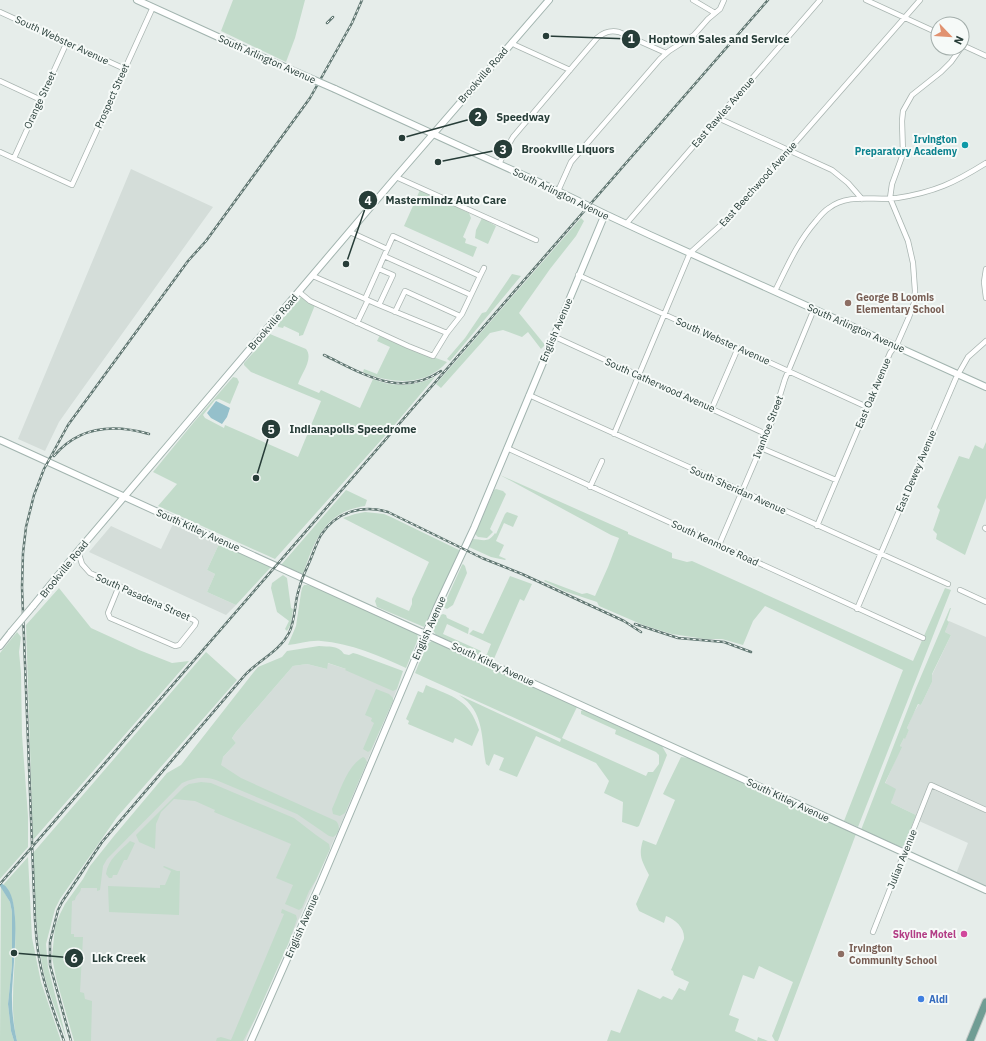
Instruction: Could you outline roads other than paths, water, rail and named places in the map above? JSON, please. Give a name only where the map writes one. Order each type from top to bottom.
[{"type":"main road","points":[[970,1041],[984,1015],[986,1002]]},
{"type":"street","name":"South Arlington Avenue","points":[[137,0],[500,164],[626,224],[986,386]]},
{"type":"street","name":"Brookville Road","points":[[0,646],[78,551],[548,0]]},
{"type":"street","points":[[693,0],[715,13]]},
{"type":"street","points":[[558,191],[571,162],[666,53],[694,35],[720,9],[724,0]]},
{"type":"street","name":"East Rawles Avenue","points":[[626,224],[820,0]]},
{"type":"street","points":[[866,0],[930,30]]},
{"type":"street","name":"East Beechwood Avenue","points":[[614,434],[690,253],[732,215],[920,0]]},
{"type":"street","name":"Prospect Street","points":[[14,158],[72,185],[153,7]]},
{"type":"street","name":"South Webster Avenue","points":[[0,12],[125,69]]},
{"type":"street","points":[[500,164],[513,137],[597,38],[608,31],[619,32],[666,53]]},
{"type":"street","name":"Orange Street","points":[[14,158],[67,42]]},
{"type":"street","points":[[512,42],[570,70]]},
{"type":"street","points":[[970,49],[986,56]]},
{"type":"street","name":"East Oak Avenue","points":[[817,526],[890,353],[898,342],[912,310],[915,284],[913,263],[908,241],[891,199],[892,184],[903,154],[902,118],[906,104],[914,92],[946,67],[954,56]]},
{"type":"street","points":[[0,82],[41,100]]},
{"type":"street","points":[[718,118],[835,172],[850,185],[862,199]]},
{"type":"street","points":[[0,152],[14,158]]},
{"type":"street","points":[[775,291],[798,244],[806,232],[826,210],[832,206],[847,200],[891,199],[927,192],[944,187],[986,163]]},
{"type":"street","points":[[396,177],[536,240]]},
{"type":"street","name":"English Avenue","points":[[251,1041],[426,634],[466,547],[578,275],[605,214]]},
{"type":"street","points":[[350,232],[387,249]]},
{"type":"street","points":[[357,323],[378,269],[393,236],[480,276]]},
{"type":"street","points":[[384,256],[471,295]]},
{"type":"street","points":[[299,292],[310,302],[433,356],[460,316],[484,268]]},
{"type":"street","points":[[378,269],[392,275],[379,305]]},
{"type":"street","points":[[986,269],[984,282],[986,298]]},
{"type":"street","name":"South Webster Avenue","points":[[578,275],[867,407]]},
{"type":"street","points":[[313,276],[447,334]]},
{"type":"street","points":[[395,312],[405,291],[460,316]]},
{"type":"street","name":"Ivanhoe Street","points":[[719,545],[761,448],[788,371],[814,309]]},
{"type":"street","name":"South Catherwood Avenue","points":[[553,336],[766,434]]},
{"type":"street","name":"East Dewey Avenue","points":[[857,609],[958,374],[971,354],[986,341]]},
{"type":"street","points":[[712,408],[738,348]]},
{"type":"street","name":"South Sheridan Avenue","points":[[529,395],[948,584]]},
{"type":"street","name":"South Kitley Avenue","points":[[0,440],[986,890]]},
{"type":"street","name":"South Kenmore Road","points":[[507,448],[923,638]]},
{"type":"street","points":[[761,448],[836,480]]},
{"type":"street","points":[[590,486],[602,461]]},
{"type":"street","name":"South Pasadena Street","points":[[78,551],[82,564],[88,571],[194,620],[196,622],[195,625],[179,645],[175,646],[110,618],[108,613],[119,586]]},
{"type":"street","points":[[960,590],[986,602]]},
{"type":"street","name":"Julian Avenue","points":[[873,932],[931,785],[986,810]]},
{"type":"water","points":[[216,401],[230,408],[227,417],[222,424],[211,418],[207,413]]},
{"type":"water","points":[[0,882],[6,887],[12,897],[14,910],[15,942],[12,1006],[17,1041],[14,1041],[11,1031],[8,1004],[12,965],[12,912],[10,902],[0,886]]},
{"type":"railway","points":[[64,1041],[50,1002],[42,973],[37,947],[35,920],[22,587],[23,553],[26,527],[34,495],[44,469],[68,425],[188,261],[206,241],[310,98],[352,23],[362,0]]},
{"type":"railway","points":[[0,884],[768,0]]},
{"type":"railway","points":[[327,23],[333,17]]},
{"type":"railway","points":[[324,355],[367,375],[396,383],[411,383],[426,379],[441,371]]},
{"type":"railway","points":[[54,456],[74,438],[98,430],[123,429],[149,434]]},
{"type":"railway","points":[[71,1041],[50,965],[50,942],[58,910],[62,902],[102,842],[245,675],[285,640],[291,628],[297,594],[303,576],[321,535],[334,521],[350,512],[359,510],[369,509],[388,512],[482,558],[522,574],[624,621],[641,632]]},
{"type":"railway","points":[[635,624],[678,638],[724,642],[751,652]]},
{"type":"place","name":"Hoptown Sales and Service","points":[[546,36]]},
{"type":"place","name":"Speedway","points":[[402,138]]},
{"type":"place","name":"Irvington Preparatory Academy","points":[[965,145]]},
{"type":"place","name":"Brookville Liquors","points":[[438,162]]},
{"type":"place","name":"Mastermindz Auto Care","points":[[346,264]]},
{"type":"place","name":"George B Loomis Elementary School","points":[[848,303]]},
{"type":"place","name":"Indianapolis Speedrome","points":[[256,478]]},
{"type":"place","name":"Skyline Motel","points":[[964,934]]},
{"type":"place","name":"Lick Creek","points":[[14,953]]},
{"type":"place","name":"Irvington Community School","points":[[841,954]]},
{"type":"place","name":"Aldi","points":[[921,999]]}]
